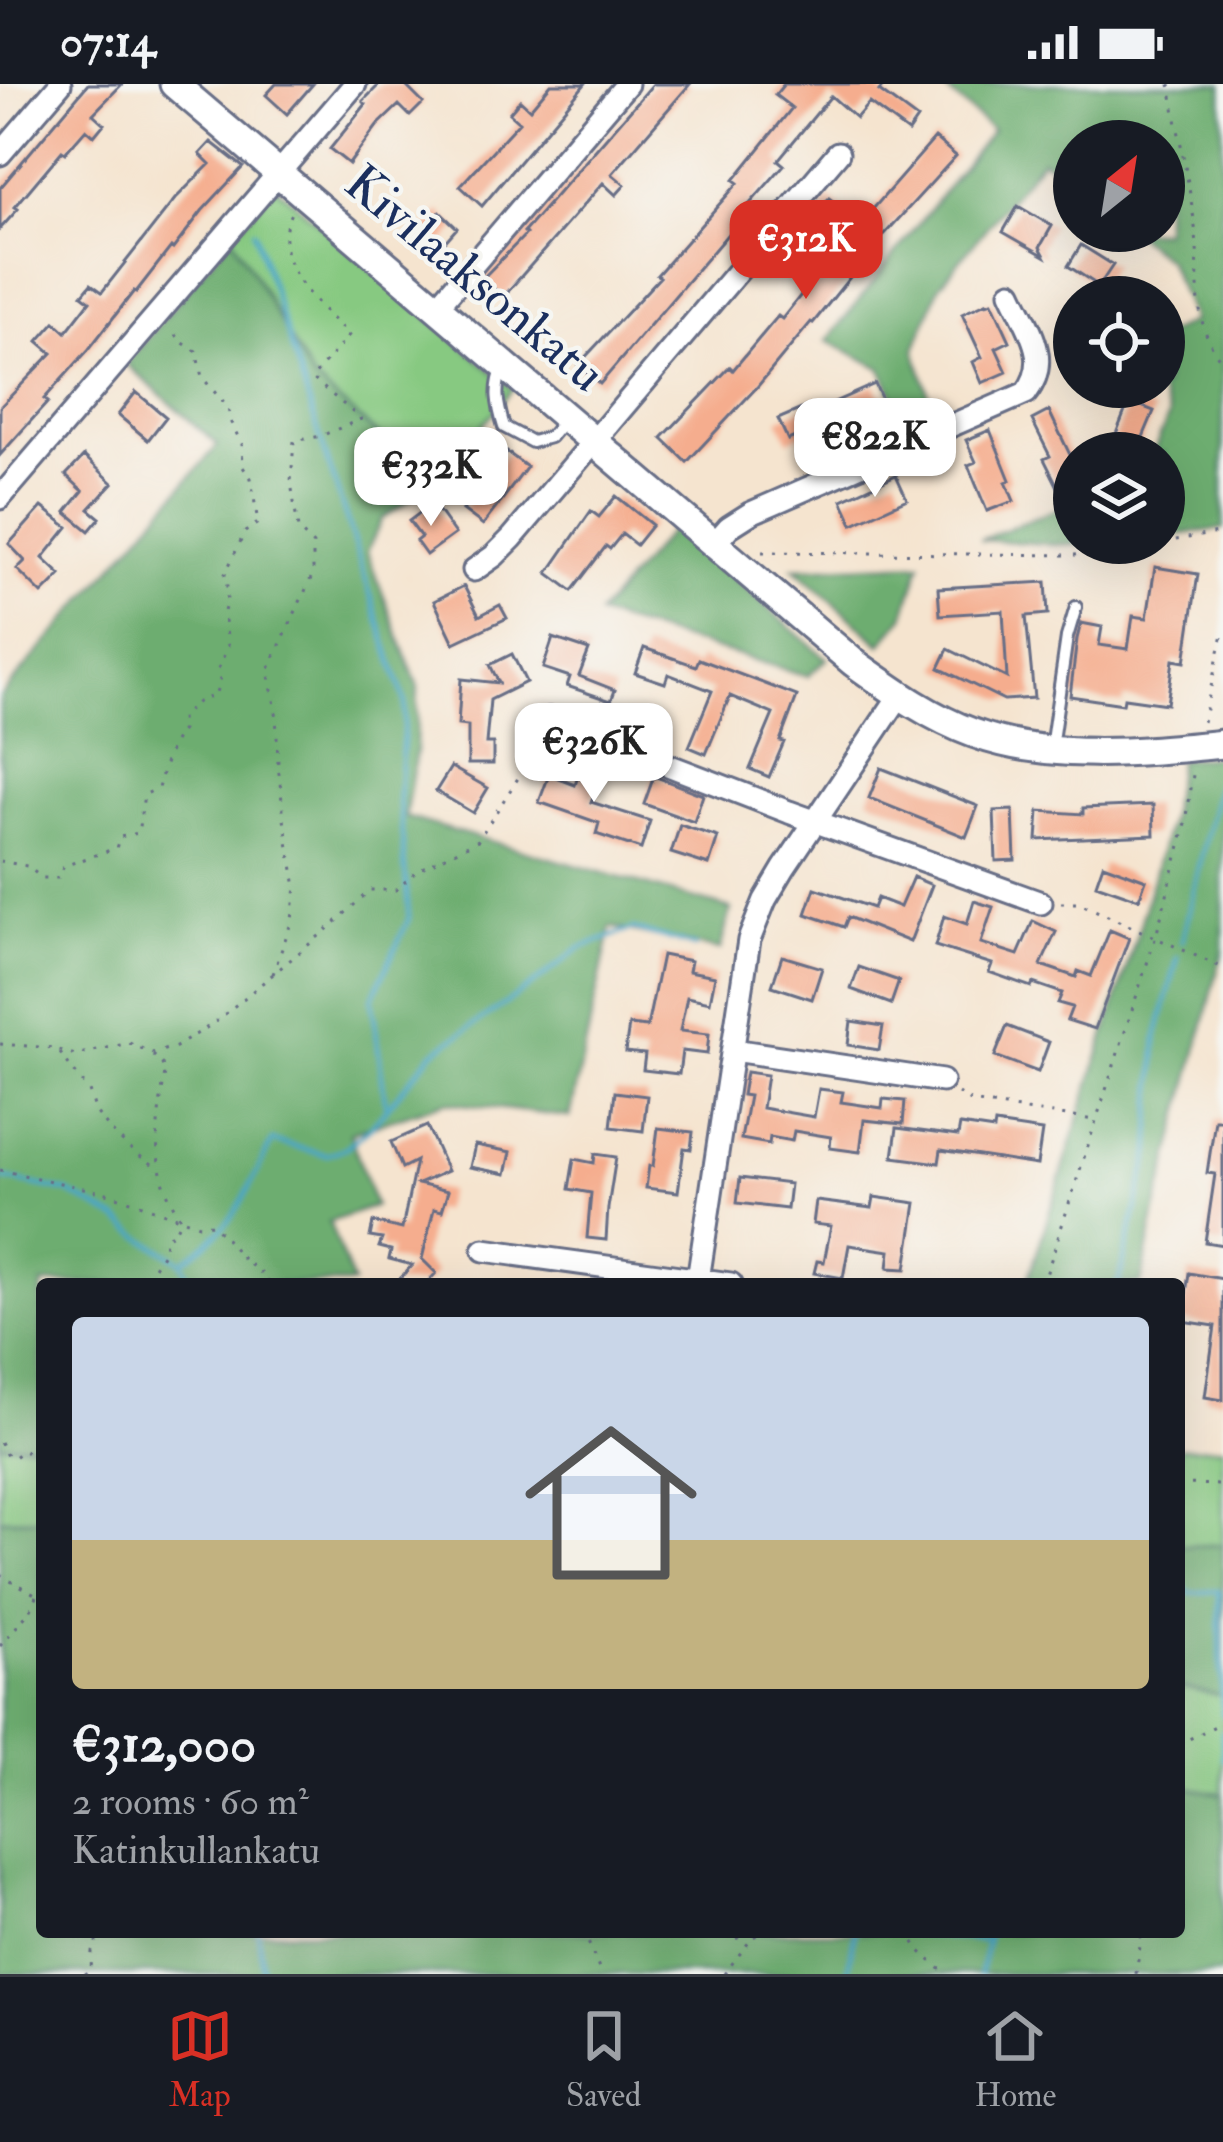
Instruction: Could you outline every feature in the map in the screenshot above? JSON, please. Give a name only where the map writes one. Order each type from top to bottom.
[{"type":"street","points":[[0,154],[61,84]]},
{"type":"street","name":"Kivilaaksonkatu","points":[[174,84],[854,662],[927,712],[973,733],[1051,751],[1223,744]]},
{"type":"street","points":[[0,498],[355,84]]},
{"type":"street","points":[[437,307],[627,84]]},
{"type":"street","points":[[474,570],[512,538],[838,154]]},
{"type":"street","points":[[715,543],[751,513],[1026,393],[1040,367],[1011,292]]},
{"type":"street","points":[[699,1278],[749,940],[765,900],[900,695]]},
{"type":"street","points":[[549,719],[1041,903]]},
{"type":"street","points":[[733,1050],[942,1081]]},
{"type":"street","points":[[484,1250],[671,1278]]},
{"type":"lane","points":[[504,364],[496,382],[504,427],[532,442],[550,437],[566,417]]},
{"type":"lane","points":[[1051,751],[1067,637],[1076,607]]},
{"type":"path","points":[[1170,84],[1196,236],[1199,317],[1208,344],[1223,363]]},
{"type":"path","points":[[274,974],[292,920],[296,887],[278,764],[277,710],[268,671],[313,574],[313,545],[298,529],[294,506],[294,441],[321,436],[361,419],[312,378],[349,335],[300,284],[286,252],[288,217],[305,194]]},
{"type":"path","points":[[0,861],[27,866],[42,878],[58,878],[64,866],[116,848],[120,837],[137,833],[144,795],[158,788],[171,744],[182,730],[182,716],[215,695],[220,681],[218,669],[228,646],[225,574],[245,532],[258,523],[251,478],[243,467],[242,444],[228,408],[202,377],[196,351],[180,341],[161,311]]},
{"type":"path","points":[[1185,539],[1223,532]]},
{"type":"path","points":[[771,565],[756,552],[1053,555]]},
{"type":"path","points":[[1194,725],[1203,724],[1223,634]]},
{"type":"path","points":[[152,1053],[176,1047],[214,1023],[370,890],[396,890],[418,870],[478,840],[524,769],[549,719]]},
{"type":"path","points":[[1045,1278],[1156,936],[1186,823],[1195,763]]},
{"type":"path","points":[[1041,903],[1079,903],[1223,968]]},
{"type":"path","points":[[0,1045],[75,1055],[129,1042],[152,1053],[165,1073],[155,1138],[159,1168],[167,1197],[182,1219]]},
{"type":"path","points":[[57,1049],[89,1090],[96,1112],[112,1132],[159,1168]]},
{"type":"path","points":[[942,1081],[971,1102],[1096,1120]]},
{"type":"path","points":[[0,1170],[111,1194],[199,1225],[212,1224],[267,1278]]},
{"type":"path","points":[[158,1278],[154,1267],[164,1251],[164,1238],[174,1233],[182,1219]]},
{"type":"path","points":[[0,1442],[7,1456],[23,1450],[36,1459]]},
{"type":"path","points":[[1185,1484],[1223,1485]]},
{"type":"path","points":[[0,1574],[36,1595]]},
{"type":"path","points":[[0,1646],[36,1603]]},
{"type":"path","points":[[1185,1741],[1223,1722]]},
{"type":"path","points":[[85,1974],[91,1970],[98,1938]]},
{"type":"path","points":[[586,1938],[601,1974]]},
{"type":"path","points":[[738,1938],[746,1946]]},
{"type":"path","points":[[724,1974],[752,1938]]},
{"type":"path","points":[[911,1938],[946,1974]]},
{"type":"path","points":[[1136,1974],[1141,1938]]},
{"type":"green space","points":[[939,84],[1222,84],[1223,529],[1185,534],[1185,432],[1162,432],[1169,415],[1166,408],[1185,408],[1185,325],[1193,321],[1185,302],[1185,276],[1174,276],[1157,252],[1185,252],[1185,120],[1053,120],[1053,168],[1042,159],[940,285],[915,349],[935,416],[907,426],[881,368],[827,341],[992,130]]},
{"type":"green space","points":[[275,186],[513,389],[434,483],[312,378],[232,236]]},
{"type":"green space","points":[[232,236],[312,378],[434,483],[382,519],[367,552],[418,687],[416,752],[405,817],[731,909],[720,950],[611,927],[570,1117],[445,1102],[350,1133],[375,1206],[329,1222],[351,1278],[36,1278],[36,1444],[0,1444],[0,697],[218,445],[126,364]]},
{"type":"green space","points":[[1053,510],[1053,544],[980,540]]},
{"type":"green space","points":[[674,526],[827,659],[808,676],[598,615]]},
{"type":"green space","points":[[921,563],[904,617],[881,644],[794,568]]},
{"type":"green space","points":[[1223,756],[1223,950],[1142,1278],[1029,1278],[1140,925],[1170,817],[1178,760]]},
{"type":"green space","points":[[0,1444],[36,1444],[36,1519],[0,1519]]},
{"type":"green space","points":[[1223,1447],[1223,1545],[1185,1546],[1185,1448]]},
{"type":"green space","points":[[0,1519],[36,1519],[36,1938],[1185,1938],[1185,1787],[1223,1794],[1223,1974],[0,1974]]},
{"type":"green space","points":[[1223,1545],[1223,1696],[1185,1688],[1185,1546]]},
{"type":"green space","points":[[1185,1688],[1223,1696],[1223,1794],[1185,1787]]},
{"type":"building","points":[[88,84],[122,84],[93,114],[104,124],[94,136],[86,129],[62,151],[0,229],[0,188]]},
{"type":"building","points":[[276,84],[313,84],[287,114],[266,95]]},
{"type":"building","points":[[380,84],[404,84],[423,103],[410,116],[399,105],[349,164],[330,149]]},
{"type":"building","points":[[551,84],[585,84],[482,206],[460,186],[519,122],[509,113],[520,100],[530,109]]},
{"type":"building","points":[[653,84],[690,84],[612,174],[625,185],[616,195],[603,183],[503,297],[483,278]]},
{"type":"building","points":[[784,84],[885,84],[879,91],[917,119],[908,132],[869,103],[856,118],[831,96],[778,160],[784,165],[749,209],[600,384],[578,365],[738,183],[734,180],[792,108],[775,95]]},
{"type":"building","points":[[935,138],[956,156],[687,462],[662,438],[730,367],[733,370],[778,316],[782,319],[849,234],[819,210],[829,198],[859,221]]},
{"type":"building","points":[[211,142],[243,167],[0,455],[0,407],[52,353],[38,341],[55,322],[66,332],[90,301],[82,295],[91,284],[102,292],[175,199],[210,164],[200,154]]},
{"type":"building","points":[[1018,206],[1052,226],[1040,247],[1045,256],[1003,232]]},
{"type":"building","points":[[440,212],[457,228],[434,254],[417,238]]},
{"type":"building","points":[[1077,252],[1092,252],[1113,265],[1106,276],[1084,276],[1068,266]]},
{"type":"building","points":[[988,302],[1010,341],[996,348],[1007,372],[982,383],[973,362],[982,357],[962,314]]},
{"type":"building","points":[[875,384],[887,411],[844,431],[838,420],[788,440],[778,419],[813,404],[816,410]]},
{"type":"building","points":[[136,392],[166,417],[148,440],[118,415]]},
{"type":"building","points":[[1126,408],[1154,411],[1145,432],[1117,432]]},
{"type":"building","points":[[1049,411],[1059,432],[1053,432],[1053,477],[1044,459],[1050,456],[1032,420]]},
{"type":"building","points":[[990,430],[1014,501],[987,511],[968,465],[976,462],[966,440]]},
{"type":"building","points":[[507,452],[527,467],[483,525],[463,510]]},
{"type":"building","points":[[84,456],[113,483],[89,509],[100,518],[89,531],[66,512],[83,491],[66,475]]},
{"type":"building","points":[[896,475],[907,499],[853,524],[842,500]]},
{"type":"building","points":[[616,496],[652,525],[636,545],[622,534],[610,549],[606,546],[572,591],[548,573],[591,511],[599,517]]},
{"type":"building","points":[[433,503],[455,534],[426,555],[409,521]]},
{"type":"building","points":[[42,507],[68,527],[43,558],[61,575],[42,594],[17,569],[25,561],[9,544]]},
{"type":"building","points":[[1155,567],[1198,574],[1185,662],[1173,660],[1167,704],[1124,698],[1123,704],[1070,696],[1081,623],[1102,627],[1099,645],[1128,649],[1133,616],[1147,618]]},
{"type":"building","points":[[1046,582],[1048,614],[1026,616],[1034,698],[1004,700],[939,668],[948,649],[1007,678],[1003,611],[940,615],[938,588]]},
{"type":"building","points":[[464,586],[479,616],[500,605],[507,618],[454,643],[434,601]]},
{"type":"building","points":[[553,638],[589,650],[579,676],[615,690],[611,701],[567,686],[570,677],[543,668]]},
{"type":"building","points":[[644,648],[696,666],[699,659],[797,696],[769,777],[750,769],[773,714],[730,696],[706,754],[689,747],[712,691],[668,674],[665,683],[635,673]]},
{"type":"building","points":[[512,654],[526,682],[490,700],[486,743],[493,743],[493,764],[468,764],[468,726],[458,725],[461,679],[499,683],[490,665]]},
{"type":"building","points":[[586,754],[606,761],[591,802],[650,821],[641,849],[596,834],[599,823],[539,802],[549,775],[575,785]]},
{"type":"building","points":[[451,767],[488,788],[473,813],[436,791]]},
{"type":"building","points":[[881,768],[978,806],[966,837],[869,798]]},
{"type":"building","points":[[654,776],[703,795],[694,822],[644,804]]},
{"type":"building","points":[[1153,805],[1154,835],[1037,840],[1039,811],[1083,814],[1083,808]]},
{"type":"building","points":[[1013,810],[1015,860],[996,861],[994,811]]},
{"type":"building","points":[[680,825],[718,837],[709,865],[671,853]]},
{"type":"building","points":[[1103,864],[1146,880],[1139,899],[1096,884]]},
{"type":"building","points":[[913,877],[932,885],[910,942],[848,917],[844,927],[806,914],[815,888],[873,908],[877,898],[900,907]]},
{"type":"building","points":[[974,901],[993,907],[981,943],[1018,955],[1033,921],[1056,932],[1041,965],[1076,977],[1078,971],[1091,976],[1110,930],[1129,938],[1095,1029],[1067,1020],[1072,1007],[1058,1003],[1062,993],[989,972],[992,964],[935,946],[944,916],[967,924]]},
{"type":"building","points":[[662,955],[691,961],[689,971],[715,976],[710,1002],[687,997],[680,1031],[709,1034],[707,1054],[682,1051],[679,1074],[643,1070],[645,1054],[625,1052],[629,1025],[647,1027]]},
{"type":"building","points":[[782,956],[822,968],[812,999],[772,986]]},
{"type":"building","points":[[859,967],[899,981],[891,1004],[851,989]]},
{"type":"building","points":[[851,1021],[883,1026],[879,1050],[848,1045]]},
{"type":"building","points":[[1007,1026],[1049,1042],[1038,1072],[995,1056]]},
{"type":"building","points":[[746,1072],[767,1075],[762,1108],[814,1117],[819,1089],[843,1092],[841,1102],[882,1108],[883,1099],[905,1101],[903,1124],[864,1120],[860,1152],[830,1148],[831,1137],[794,1131],[792,1141],[770,1137],[769,1144],[741,1139],[749,1096],[742,1095]]},
{"type":"building","points":[[615,1092],[647,1096],[643,1131],[611,1127]]},
{"type":"building","points":[[1215,1120],[1223,1120],[1223,1245],[1205,1242],[1215,1174],[1207,1173]]},
{"type":"building","points":[[995,1124],[1042,1131],[1037,1165],[941,1150],[939,1163],[893,1157],[897,1128],[958,1136],[960,1125],[994,1130]]},
{"type":"building","points":[[427,1126],[447,1171],[418,1184],[448,1191],[442,1211],[434,1209],[422,1259],[436,1273],[431,1278],[400,1278],[412,1265],[389,1259],[391,1250],[379,1247],[382,1239],[370,1237],[373,1222],[402,1229],[416,1161],[402,1168],[391,1142]]},
{"type":"building","points":[[658,1128],[693,1132],[691,1149],[684,1148],[678,1192],[646,1188]]},
{"type":"building","points":[[475,1145],[511,1152],[506,1174],[470,1167]]},
{"type":"building","points":[[595,1154],[616,1157],[606,1240],[587,1238],[591,1193],[569,1189],[574,1159],[594,1163]]},
{"type":"building","points":[[740,1178],[790,1184],[787,1209],[737,1203]]},
{"type":"building","points":[[874,1197],[916,1203],[906,1269],[888,1268],[890,1251],[849,1245],[843,1278],[814,1273],[817,1261],[824,1262],[831,1226],[813,1224],[816,1201],[872,1208]]},
{"type":"building","points":[[1189,1273],[1223,1279],[1223,1400],[1205,1397],[1215,1326],[1185,1321]]},
{"type":"waterway","points":[[254,231],[405,702],[399,798],[409,918],[372,999],[386,1108]]},
{"type":"waterway","points":[[1182,941],[1223,765]]},
{"type":"waterway","points":[[182,1262],[227,1222],[272,1141],[327,1155],[345,1148],[371,1127],[432,1053],[580,948],[633,929],[695,947]]},
{"type":"waterway","points":[[1119,1278],[1150,1154],[1157,1037],[1178,957]]},
{"type":"waterway","points":[[0,1178],[68,1192],[182,1262],[189,1278]]},
{"type":"waterway","points":[[1185,1589],[1188,1593],[1219,1591],[1222,1715]]},
{"type":"waterway","points":[[1222,1732],[1223,1759]]},
{"type":"waterway","points":[[259,1938],[263,1974]]},
{"type":"waterway","points":[[847,1974],[854,1938]]},
{"type":"waterway","points":[[958,1938],[987,1941]]},
{"type":"waterway","points":[[980,1974],[988,1938]]}]
